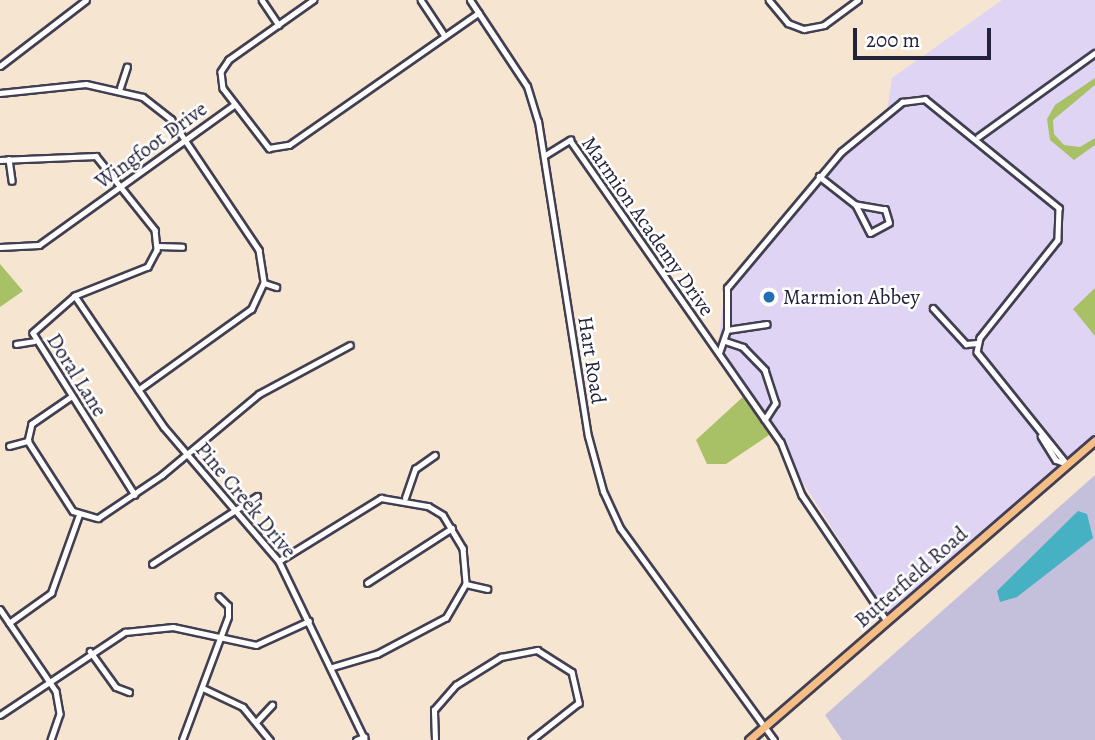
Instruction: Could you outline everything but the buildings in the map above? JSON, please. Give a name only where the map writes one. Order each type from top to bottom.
[{"type":"main road","name":"Butterfield Road","points":[[749,740],[1095,440]]},
{"type":"street","points":[[0,66],[86,0]]},
{"type":"street","points":[[262,0],[279,25]]},
{"type":"street","points":[[234,105],[220,81],[223,68],[314,0]]},
{"type":"street","points":[[421,0],[445,36]]},
{"type":"street","name":"Hart Road","points":[[470,0],[527,86],[544,156],[588,436],[603,491],[620,528],[774,740]]},
{"type":"street","points":[[769,0],[788,23],[804,29],[824,25],[858,0]]},
{"type":"street","name":"Wingfoot Drive","points":[[0,247],[39,244],[234,105],[260,142],[281,149],[478,13]]},
{"type":"street","points":[[978,137],[1095,53]]},
{"type":"street","points":[[120,88],[127,67]]},
{"type":"street","points":[[0,93],[120,88],[158,107],[185,139],[259,250],[264,283],[245,316],[139,390]]},
{"type":"street","name":"Marmion Academy Drive","points":[[719,353],[727,330],[727,288],[819,176],[912,99],[934,103],[1049,194],[1062,220],[1055,246],[978,343]]},
{"type":"street","name":"Marmion Academy Drive","points":[[544,156],[570,140],[765,420],[802,495],[887,621]]},
{"type":"street","points":[[0,160],[90,154],[123,184],[152,225],[158,246],[181,247]]},
{"type":"street","points":[[9,159],[12,181]]},
{"type":"street","points":[[819,176],[856,205],[885,211],[887,227],[877,234],[865,229],[856,205]]},
{"type":"street","name":"Doral Lane","points":[[135,495],[34,341],[38,323],[75,296],[144,270],[158,246]]},
{"type":"street","points":[[264,283],[276,287]]},
{"type":"street","name":"Pine Creek Drive","points":[[75,296],[139,390],[187,454],[279,561],[364,738]]},
{"type":"street","points":[[933,308],[1068,464]]},
{"type":"street","points":[[727,330],[766,324]]},
{"type":"street","points":[[724,340],[743,347],[765,370],[776,404],[765,420]]},
{"type":"street","points":[[16,344],[34,341]]},
{"type":"street","points":[[966,344],[978,343],[977,356]]},
{"type":"street","points":[[27,441],[79,516],[98,518],[135,495],[259,394],[350,345]]},
{"type":"street","points":[[27,441],[32,424],[70,398]]},
{"type":"street","points":[[9,446],[27,441]]},
{"type":"street","points":[[404,498],[415,469],[435,455]]},
{"type":"street","points":[[152,564],[257,496]]},
{"type":"street","points":[[279,561],[360,506],[404,498],[428,506],[452,528],[463,548],[466,584],[446,618],[427,632],[331,668]]},
{"type":"street","points":[[9,623],[51,593],[79,516]]},
{"type":"street","points":[[367,583],[452,528]]},
{"type":"street","points":[[466,584],[488,589]]},
{"type":"street","points":[[182,740],[204,688],[229,612],[219,597]]},
{"type":"street","points":[[0,609],[49,681],[60,714],[51,740]]},
{"type":"street","points":[[0,715],[115,635],[160,626],[220,642],[256,645],[309,621]]},
{"type":"street","points":[[435,740],[437,702],[456,685],[501,657],[537,650],[572,672],[579,703],[533,740]]},
{"type":"street","points":[[90,652],[116,687],[129,692]]},
{"type":"street","points":[[204,688],[231,698],[257,721],[270,740]]},
{"type":"street","points":[[257,721],[272,705]]},
{"type":"street","points":[[356,740],[364,738]]},
{"type":"shaded area","points":[[1002,0],[1095,0],[1095,437],[887,615],[718,348],[725,287],[840,149],[887,111],[892,78]]},
{"type":"shaded area","points":[[1095,475],[1095,740],[842,740],[825,715]]},
{"type":"green space","points":[[1095,78],[1095,85],[1053,120],[1054,134],[1064,145],[1080,147],[1095,138],[1095,145],[1074,160],[1050,140],[1047,119],[1055,105]]},
{"type":"green space","points":[[0,264],[23,291],[0,307]]},
{"type":"green space","points":[[1095,288],[1095,336],[1073,309]]},
{"type":"green space","points":[[745,395],[772,433],[726,464],[707,464],[696,440]]},
{"type":"water","points":[[1078,511],[1087,514],[1093,538],[1017,597],[1000,602],[997,591]]},
{"type":"place","name":"Marmion Abbey","points":[[769,297]]}]
